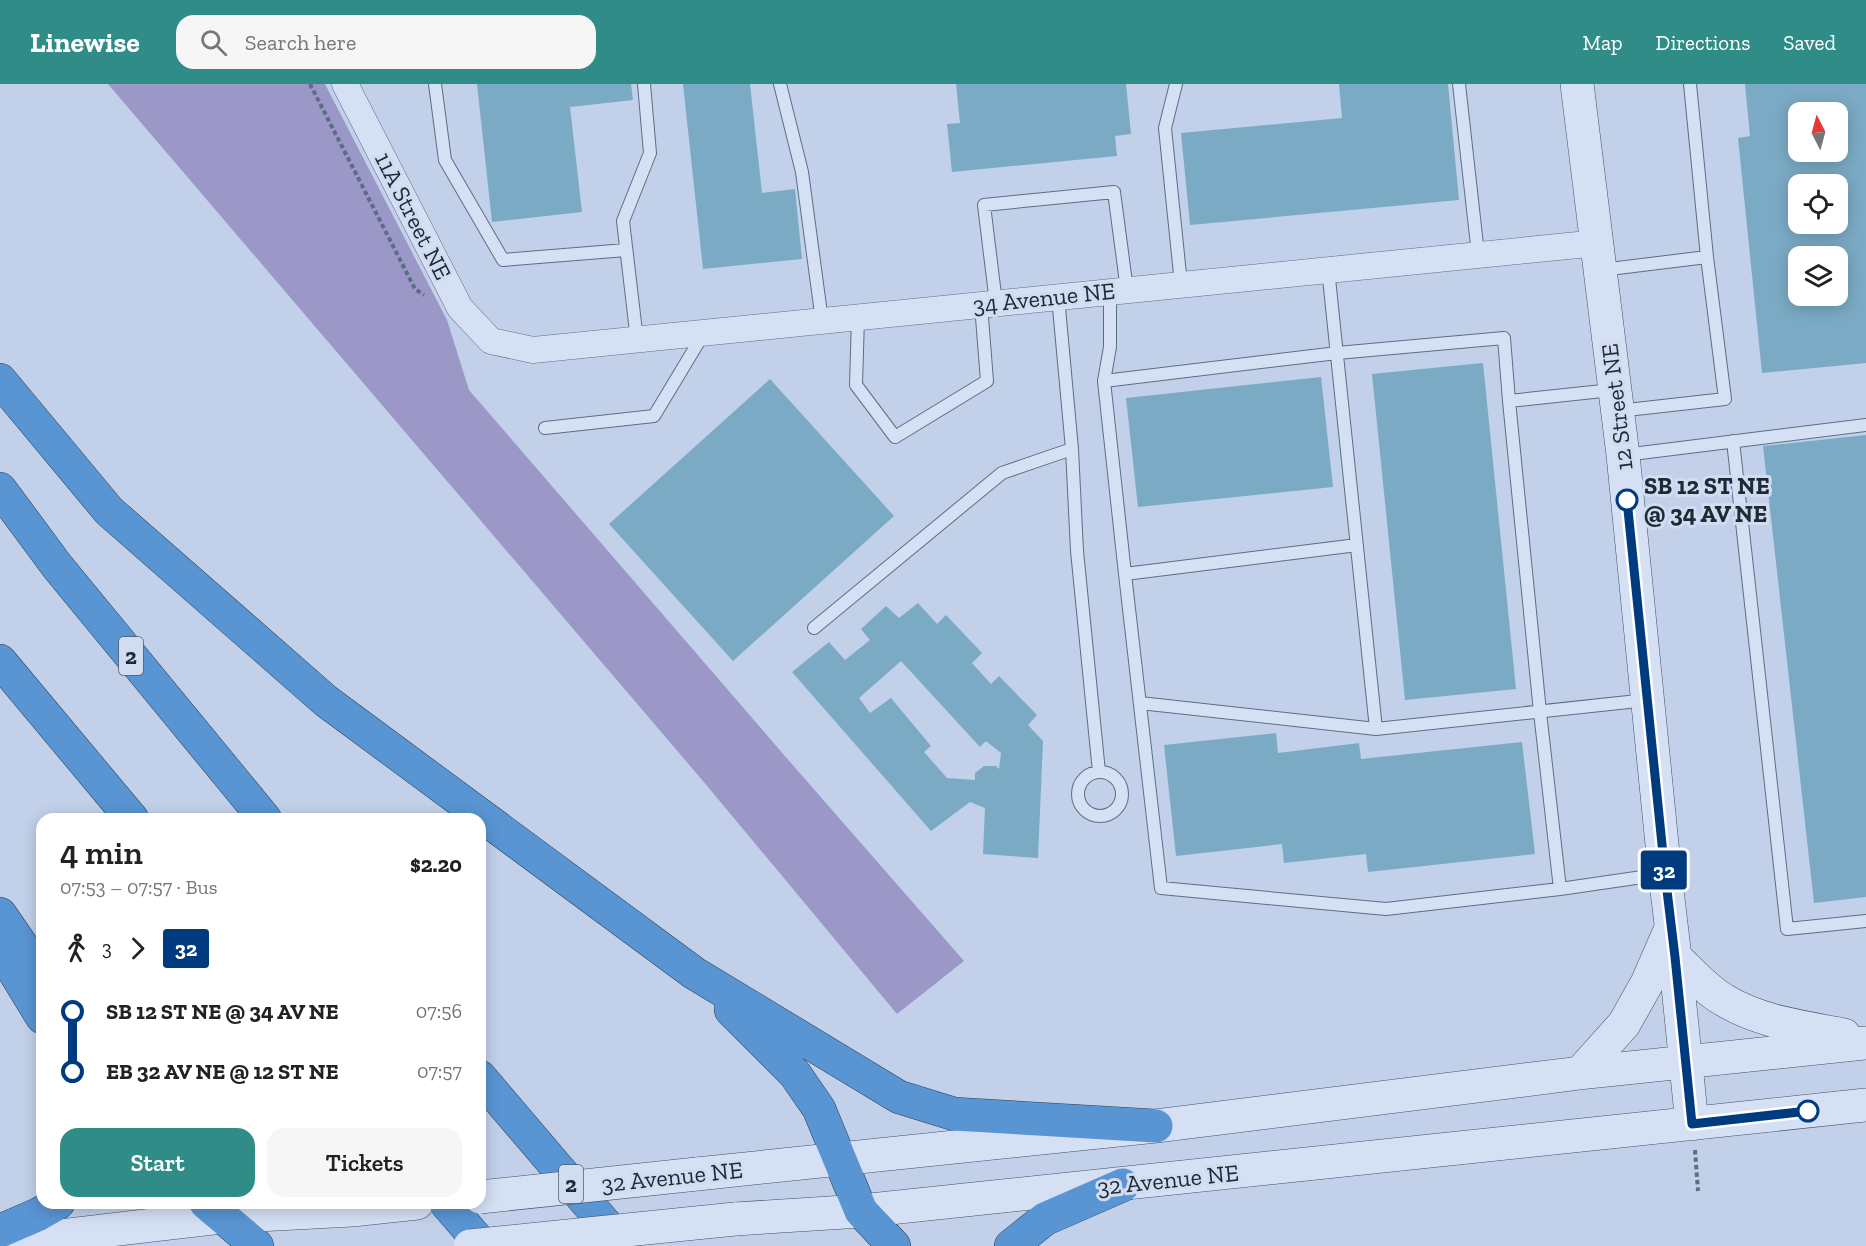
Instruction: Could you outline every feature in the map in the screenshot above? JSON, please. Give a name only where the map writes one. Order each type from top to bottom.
[{"type":"highway","points":[[0,380],[110,511],[326,700],[478,813]]},
{"type":"highway","name":"2","points":[[0,489],[57,566],[260,813]]},
{"type":"highway","points":[[0,661],[127,813]]},
{"type":"highway","points":[[486,819],[694,973],[898,1097],[954,1114],[1156,1126]]},
{"type":"highway","points":[[0,914],[36,965]]},
{"type":"highway","points":[[0,948],[36,1007]]},
{"type":"highway","points":[[694,973],[795,1074],[819,1109],[861,1211],[894,1246]]},
{"type":"highway","name":"2","points":[[486,1084],[624,1246]]},
{"type":"highway","points":[[1011,1246],[1045,1219],[1124,1185]]},
{"type":"highway","points":[[0,1231],[48,1209]]},
{"type":"highway","points":[[451,1209],[483,1246]]},
{"type":"highway","points":[[213,1210],[257,1246]]},
{"type":"main road","name":"12 Street NE","points":[[1578,84],[1623,455],[1692,1124]]},
{"type":"main road","points":[[1580,1073],[1624,1024],[1673,942],[1721,999],[1743,1010],[1785,1024],[1866,1041]]},
{"type":"main road","name":"32 Avenue NE","points":[[486,1196],[1156,1126],[1580,1073],[1866,1041]]},
{"type":"main road","name":"32 Avenue NE","points":[[470,1246],[735,1219],[861,1211],[1124,1185],[1866,1105]]},
{"type":"main road","points":[[0,1242],[213,1210],[361,1209]]},
{"type":"street","name":"11A Street NE","points":[[345,84],[460,308],[491,341]]},
{"type":"street","name":"34 Avenue NE","points":[[491,341],[533,350],[1478,254],[1599,256]]},
{"type":"lane","points":[[435,84],[445,160],[503,260],[626,249]]},
{"type":"lane","points":[[637,340],[623,221],[650,153],[644,84]]},
{"type":"lane","points":[[780,84],[802,172],[822,321]]},
{"type":"lane","points":[[1176,84],[1165,128],[1181,284]]},
{"type":"lane","points":[[1459,84],[1478,254]]},
{"type":"lane","points":[[1509,400],[1725,399],[1707,257],[1690,84]]},
{"type":"lane","points":[[858,317],[856,385],[895,437],[987,381],[988,304],[984,205],[1114,192],[1119,291],[1104,381],[1161,888],[1386,909],[1560,890],[1665,874]]},
{"type":"lane","points":[[1599,256],[1707,257]]},
{"type":"lane","points":[[1328,269],[1376,729]]},
{"type":"lane","points":[[1058,297],[1072,448],[1077,550],[1099,771]]},
{"type":"lane","points":[[544,428],[654,416],[705,332]]},
{"type":"lane","points":[[1104,381],[1337,353],[1504,338],[1540,712],[1560,890]]},
{"type":"lane","points":[[1623,455],[1866,425]]},
{"type":"lane","points":[[1733,441],[1787,929],[1866,921]]},
{"type":"lane","points":[[814,628],[1002,473],[1072,448]]},
{"type":"lane","points":[[1125,574],[1357,545]]},
{"type":"lane","points":[[1140,703],[1376,729],[1648,700]]},
{"type":"path","points":[[310,84],[415,289],[428,298],[440,299],[451,291]]},
{"type":"path","points":[[1692,1124],[1698,1191]]},
{"type":"shaded area","points":[[108,84],[325,84],[447,320],[469,390],[964,961],[897,1014],[703,781]]},
{"type":"building","points":[[477,84],[631,84],[633,100],[570,107],[582,212],[492,222]]},
{"type":"building","points":[[683,84],[750,84],[762,193],[795,189],[802,259],[703,269]]},
{"type":"building","points":[[956,84],[1126,84],[1131,134],[1115,136],[1117,156],[952,172],[947,124],[960,123]]},
{"type":"building","points":[[1339,84],[1448,84],[1459,200],[1190,225],[1181,133],[1342,118]]},
{"type":"building","points":[[1745,84],[1866,84],[1866,363],[1762,373],[1738,138],[1750,136]]},
{"type":"building","points":[[1483,363],[1516,689],[1405,700],[1372,374]]},
{"type":"building","points":[[1321,377],[1333,487],[1138,507],[1126,398]]},
{"type":"building","points":[[770,379],[894,516],[733,661],[609,524]]},
{"type":"building","points":[[1866,435],[1866,897],[1814,903],[1763,446]]},
{"type":"building","points":[[918,603],[937,624],[946,615],[982,653],[972,663],[991,684],[999,676],[1037,715],[1028,725],[1043,741],[1038,858],[983,854],[985,808],[970,802],[931,831],[792,672],[829,642],[845,660],[870,640],[861,629],[886,606],[899,618]],"holes":[[[901,661],[980,747],[986,741],[1001,753],[999,769],[996,766],[984,766],[975,773],[975,780],[947,778],[924,752],[931,746],[891,698],[870,713],[859,698]]]},
{"type":"building","points":[[1276,733],[1278,753],[1359,743],[1361,759],[1522,742],[1535,854],[1368,872],[1366,854],[1284,863],[1282,844],[1176,856],[1164,745]]},
{"type":"bus line","name":"32","points":[[1627,500],[1692,1124],[1808,1111]]},
{"type":"place","name":"SB 12 ST NE @ 34 AV NE","points":[[1627,500]]}]
